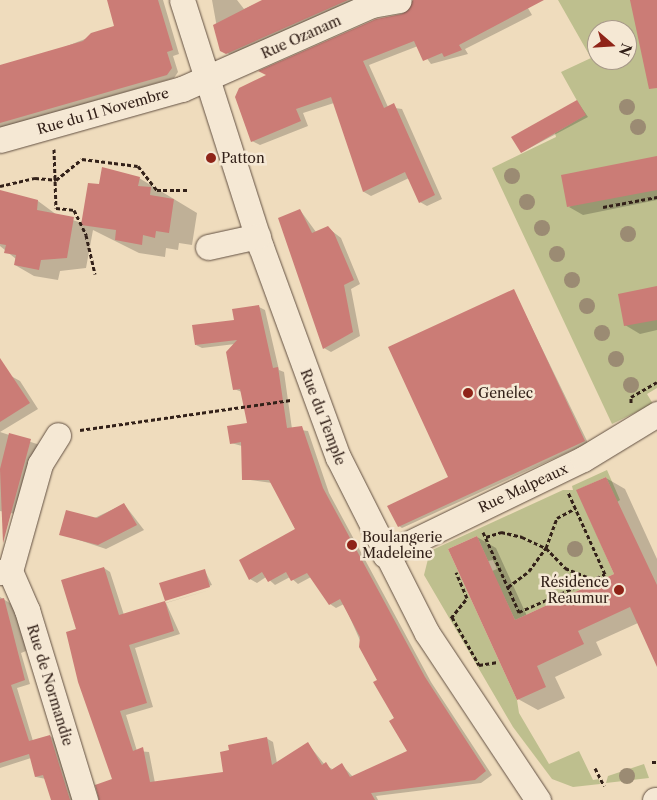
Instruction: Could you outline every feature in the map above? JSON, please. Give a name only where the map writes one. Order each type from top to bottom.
[{"type":"street","name":"Rue du Temple","points":[[182,0],[204,80],[313,392],[338,457],[385,556],[454,678],[538,800]]},
{"type":"street","name":"Rue Ozanam","points":[[204,80],[372,5],[399,0]]},
{"type":"street","name":"Rue du 11 Novembre","points":[[0,140],[204,80]]},
{"type":"street","points":[[208,247],[258,236]]},
{"type":"street","name":"Rue Malpeaux","points":[[385,556],[559,471],[657,414]]},
{"type":"street","points":[[5,572],[40,464],[58,435]]},
{"type":"street","name":"Rue de Normandie","points":[[5,572],[27,610],[85,800]]},
{"type":"path","points":[[48,127],[56,180],[56,208],[74,210],[86,235],[95,274]]},
{"type":"path","points":[[0,186],[35,178],[56,180],[82,159],[138,166],[157,190],[189,190]]},
{"type":"path","points":[[603,207],[657,197]]},
{"type":"path","points":[[58,435],[287,401],[313,392]]},
{"type":"path","points":[[474,511],[520,612],[605,574],[559,471]]},
{"type":"path","points":[[508,587],[529,571],[546,548],[557,518],[576,508]]},
{"type":"path","points":[[486,537],[500,532],[546,548],[564,568],[592,579]]},
{"type":"path","points":[[449,621],[467,598],[456,572]]},
{"type":"path","points":[[452,617],[479,665],[498,662]]},
{"type":"path","points":[[652,762],[657,762]]},
{"type":"path","points":[[595,768],[604,786]]},
{"type":"green space","points":[[558,0],[657,0],[657,388],[647,394],[653,404],[612,424],[492,168],[556,137],[555,133],[585,115],[561,72],[587,60],[587,70],[637,70],[637,20],[587,20],[587,51]]},
{"type":"green space","points":[[607,470],[620,500],[617,502],[606,477],[577,490],[614,574],[515,620],[492,571],[497,569],[493,560],[488,561],[477,536],[448,549],[517,700],[519,713],[549,764],[579,751],[593,780],[599,779],[600,784],[573,787],[552,779],[513,727],[424,575],[430,551],[563,490],[573,490],[572,486]]},
{"type":"green space","points":[[644,764],[649,778],[606,783],[608,776]]},
{"type":"building","points":[[107,0],[158,0],[173,50],[167,52],[172,68],[167,75],[0,123],[0,65],[83,41],[91,33],[114,26]]},
{"type":"building","points":[[262,0],[348,0],[226,54],[220,51],[213,25]]},
{"type":"building","points":[[413,0],[544,0],[459,45],[462,50],[444,57],[442,53],[423,61],[414,41],[363,61],[384,108],[394,103],[435,195],[419,203],[405,172],[363,192],[331,97],[296,109],[301,121],[251,142],[235,97],[239,88],[266,75],[258,71],[376,19],[402,14]]},
{"type":"building","points":[[630,0],[657,0],[657,88],[649,89],[637,33],[637,20],[634,20]]},
{"type":"building","points":[[577,100],[586,115],[521,153],[511,137]]},
{"type":"building","points":[[657,156],[657,190],[567,207],[561,175]]},
{"type":"building","points":[[102,167],[140,177],[138,186],[151,187],[150,195],[174,199],[169,233],[156,231],[155,238],[143,235],[142,245],[115,240],[116,230],[81,225],[88,183],[99,184]]},
{"type":"building","points":[[0,190],[38,200],[37,210],[74,217],[67,258],[41,260],[39,270],[14,265],[16,255],[4,253],[6,245],[0,244]]},
{"type":"building","points":[[300,209],[312,233],[328,226],[334,233],[354,280],[344,285],[353,332],[323,349],[278,218]]},
{"type":"building","points":[[657,286],[657,320],[624,326],[618,294]]},
{"type":"building","points":[[514,289],[585,441],[398,527],[387,506],[448,477],[388,347]]},
{"type":"building","points":[[259,305],[273,368],[278,367],[287,428],[302,426],[323,488],[425,677],[486,771],[475,780],[371,793],[375,800],[99,800],[95,785],[112,779],[78,682],[66,632],[76,629],[61,580],[104,567],[119,615],[165,601],[174,631],[129,645],[147,703],[120,711],[133,751],[143,747],[150,782],[223,772],[220,752],[229,750],[228,745],[267,737],[272,765],[308,742],[322,765],[326,762],[331,770],[342,763],[350,777],[407,751],[389,721],[394,718],[373,682],[377,680],[359,647],[360,637],[340,599],[329,605],[307,573],[291,581],[286,572],[268,582],[262,572],[249,580],[239,560],[295,529],[269,480],[242,480],[241,442],[230,444],[227,426],[247,423],[240,389],[233,390],[226,352],[237,340],[195,345],[192,325],[234,320],[232,309]]},
{"type":"building","points":[[0,358],[30,403],[0,422]]},
{"type":"building","points":[[9,433],[31,439],[3,543],[0,469]]},
{"type":"building","name":"Résidence Reaumur","points":[[606,477],[657,585],[657,667],[630,607],[578,631],[584,644],[537,666],[546,687],[517,700],[448,549],[477,536],[515,620],[614,574],[576,490]]},
{"type":"building","points":[[124,503],[137,525],[98,545],[59,535],[66,510],[97,518]]},
{"type":"building","points":[[205,569],[210,587],[165,601],[159,583]]},
{"type":"building","points":[[4,598],[25,680],[11,685],[29,741],[50,735],[70,800],[51,800],[43,775],[35,777],[29,754],[0,763],[0,599]]},
{"type":"place","name":"Patton","points":[[211,158]]},
{"type":"place","name":"Genelec","points":[[468,393]]},
{"type":"place","name":"Boulangerie Madeleine","points":[[352,545]]},
{"type":"place","name":"Résidence Reaumur","points":[[619,590]]}]
